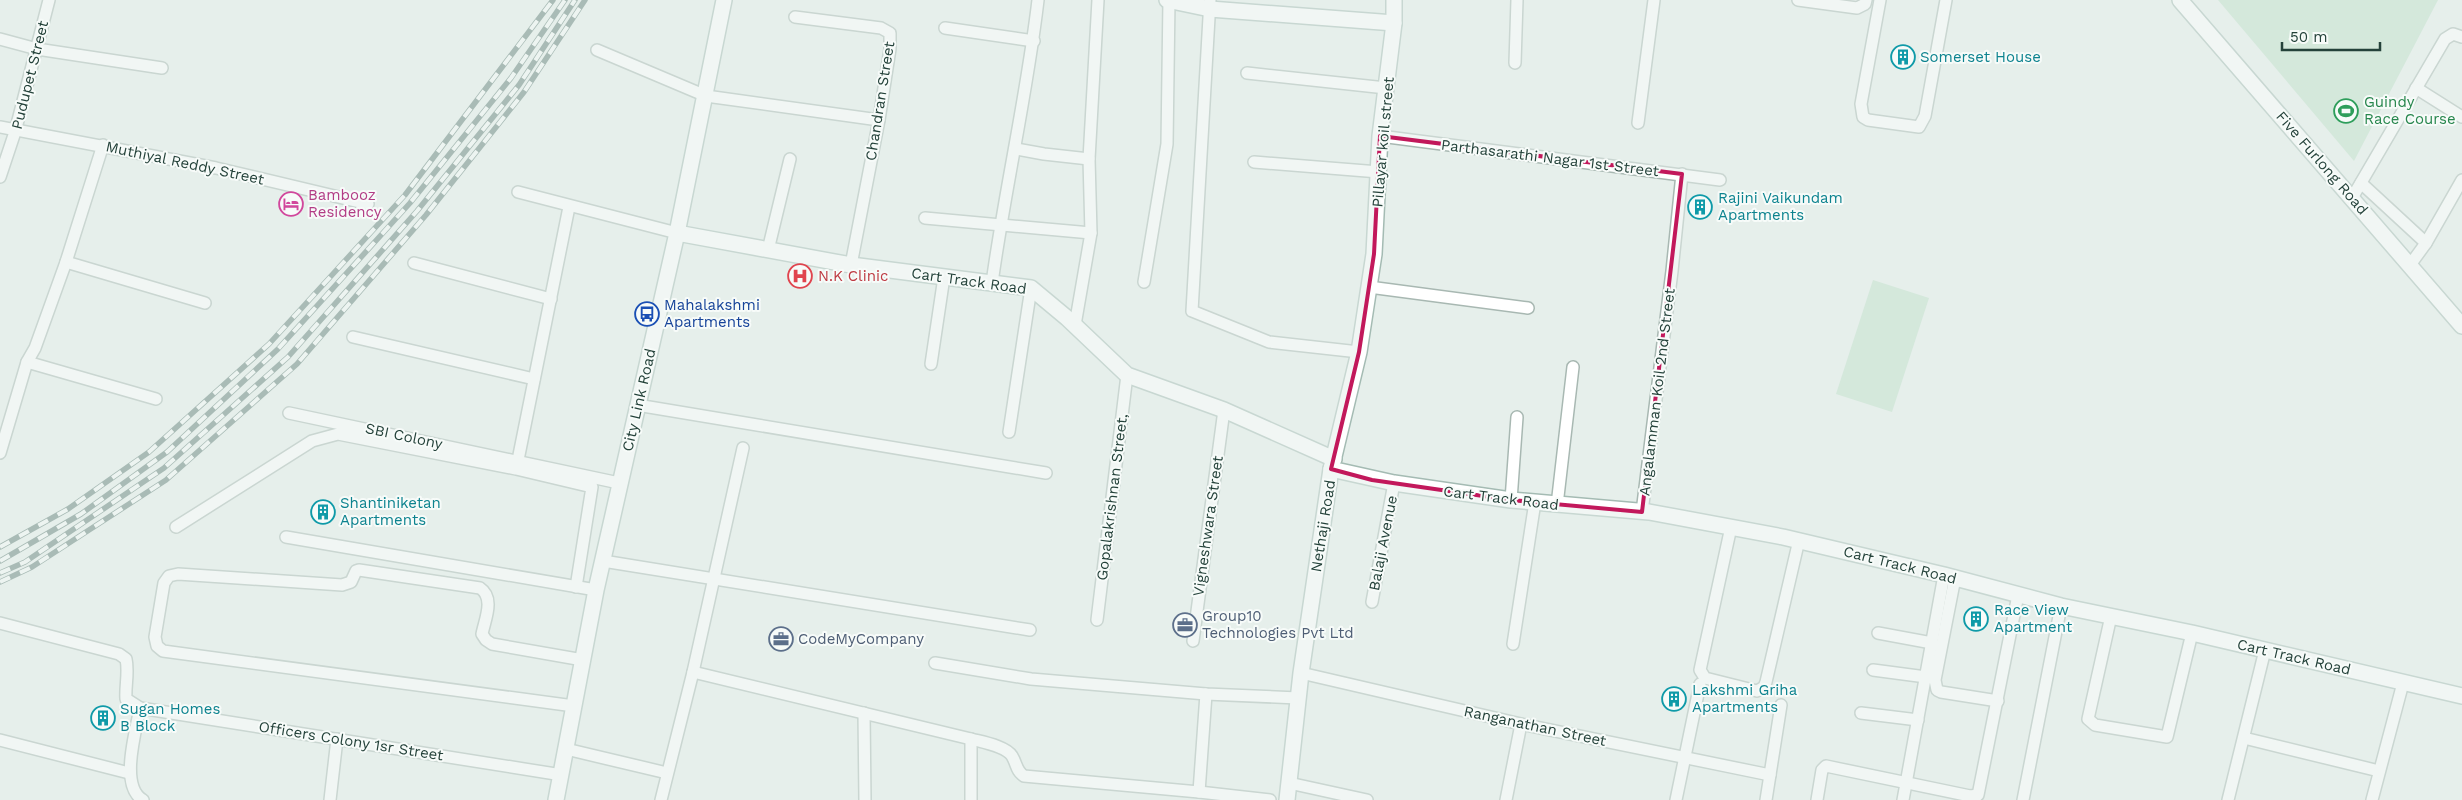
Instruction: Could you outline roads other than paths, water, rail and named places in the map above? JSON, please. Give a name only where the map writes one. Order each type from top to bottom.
[{"type":"street","name":"Pudupet Street","points":[[0,177],[16,132],[49,0]]},
{"type":"street","name":"City Link Road","points":[[556,800],[596,590],[636,405],[677,233],[724,0]]},
{"type":"street","points":[[992,283],[1000,225],[1016,149],[1034,41],[1038,0]]},
{"type":"street","points":[[1075,325],[1092,233],[1089,159],[1098,0]]},
{"type":"street","points":[[1144,282],[1167,144],[1168,0],[1394,23]]},
{"type":"street","name":"Pillayar koil street","points":[[1374,254],[1380,136],[1394,23],[1394,0]]},
{"type":"street","points":[[1515,63],[1517,0]]},
{"type":"street","points":[[1638,122],[1654,0]]},
{"type":"street","points":[[1798,0],[1858,8],[1865,4],[1866,0]]},
{"type":"street","points":[[1880,0],[1861,104],[1863,117],[1868,120],[1919,127],[1924,116],[1946,0]]},
{"type":"street","name":"Five Furlong Road","points":[[2180,0],[2462,326]]},
{"type":"street","points":[[1210,4],[1192,311],[1269,342],[1359,352]]},
{"type":"street","name":"Chandran Street","points":[[795,17],[881,28],[890,33],[890,49],[879,120],[851,265]]},
{"type":"street","points":[[945,28],[1034,41]]},
{"type":"street","points":[[2352,198],[2445,38],[2453,34],[2462,37]]},
{"type":"street","points":[[0,39],[37,49],[162,68]]},
{"type":"street","points":[[597,50],[706,96],[879,120]]},
{"type":"street","points":[[1247,74],[1386,88]]},
{"type":"street","points":[[2416,88],[2462,118]]},
{"type":"street","name":"Muthiyal Reddy Street","points":[[0,127],[16,132],[103,145],[216,168],[368,204]]},
{"type":"street","name":"Parthasarathi Nagar 1st Street","points":[[1380,136],[1720,180]]},
{"type":"street","points":[[0,454],[27,362],[35,348],[66,262],[103,145]]},
{"type":"street","points":[[1016,149],[1089,159]]},
{"type":"street","points":[[768,250],[790,159]]},
{"type":"street","points":[[1254,162],[1379,172]]},
{"type":"street","name":"Angalamman Koil 2nd Street","points":[[1642,512],[1672,272],[1682,174]]},
{"type":"street","points":[[2410,265],[2426,243],[2462,180]]},
{"type":"street","points":[[2361,183],[2426,243]]},
{"type":"street","points":[[518,192],[570,207],[677,233]]},
{"type":"street","points":[[518,460],[570,207]]},
{"type":"street","points":[[925,218],[1092,233]]},
{"type":"street","name":"Cart Track Road","points":[[677,233],[851,265],[1031,288],[1075,325],[1128,375],[1224,410],[1333,464],[1394,483],[1511,500],[1642,512],[1799,540],[1950,576],[2061,606],[2192,633],[2462,696]]},
{"type":"street","name":"Nethaji Road","points":[[1287,800],[1301,673],[1333,464],[1359,352],[1374,254]]},
{"type":"street","points":[[66,262],[205,303]]},
{"type":"street","points":[[414,263],[551,299]]},
{"type":"street","points":[[931,364],[944,277]]},
{"type":"street","points":[[1369,287],[1528,308]]},
{"type":"street","points":[[1009,432],[1031,288]]},
{"type":"street","points":[[353,338],[534,378]]},
{"type":"street","points":[[27,362],[156,399]]},
{"type":"street","points":[[1557,505],[1573,367]]},
{"type":"street","name":"Gopalakrishnan Street,","points":[[1097,620],[1128,375]]},
{"type":"street","points":[[636,405],[1046,473]]},
{"type":"street","name":"Vigneshwara Street","points":[[1193,641],[1224,410]]},
{"type":"street","name":"SBI Colony","points":[[289,413],[620,482]]},
{"type":"street","points":[[1511,500],[1517,417]]},
{"type":"street","points":[[176,528],[312,441],[338,434],[592,487],[576,587]]},
{"type":"street","points":[[661,800],[666,773],[693,672],[743,448]]},
{"type":"street","name":"Balaji Avenue","points":[[1372,602],[1394,483]]},
{"type":"street","points":[[1513,644],[1535,502]]},
{"type":"street","points":[[1731,528],[1700,670],[1705,678],[1757,690],[1764,687],[1766,682],[1799,540]]},
{"type":"street","points":[[286,538],[596,590]]},
{"type":"street","points":[[603,561],[1030,630]]},
{"type":"street","points":[[574,706],[163,650],[157,646],[155,637],[164,583],[169,576],[178,574],[342,585],[351,582],[356,571],[359,570],[480,588],[486,592],[489,599],[482,634],[486,640],[492,644],[583,660]]},
{"type":"street","points":[[1903,800],[1932,643],[1950,576]]},
{"type":"street","points":[[1950,576],[1936,686],[1941,692],[1998,701]]},
{"type":"street","points":[[1817,800],[1822,770],[1826,766],[1970,796],[1978,795],[2018,594]]},
{"type":"street","points":[[2023,800],[2061,606]]},
{"type":"street","points":[[2111,616],[2088,719],[2095,725],[2167,737],[2192,633]]},
{"type":"street","points":[[0,623],[118,654],[126,659],[128,667],[126,699],[140,708],[129,774],[134,793],[143,800]]},
{"type":"street","points":[[1878,632],[1932,643]]},
{"type":"street","points":[[2230,799],[2265,650]]},
{"type":"street","points":[[935,663],[1031,679],[1206,694],[1298,698]]},
{"type":"street","points":[[1873,670],[1926,677]]},
{"type":"street","points":[[693,672],[971,739],[1006,750],[1012,755],[1018,772],[1024,776],[1270,800]]},
{"type":"street","name":"Ranganathan Street","points":[[1301,673],[1521,724],[1770,775]]},
{"type":"street","points":[[2372,800],[2403,683]]},
{"type":"street","points":[[1676,800],[1700,684]]},
{"type":"street","points":[[1199,792],[1206,694]]},
{"type":"street","points":[[1766,800],[1781,705]]},
{"type":"street","name":"Officers Colony 1sr Street","points":[[140,708],[562,774]]},
{"type":"street","points":[[864,713],[865,800]]},
{"type":"street","points":[[1861,713],[1918,720]]},
{"type":"street","points":[[1506,800],[1521,724]]},
{"type":"street","points":[[2244,738],[2379,771]]},
{"type":"street","points":[[330,800],[336,739]]},
{"type":"street","points":[[971,739],[971,800]]},
{"type":"street","points":[[0,740],[129,774]]},
{"type":"street","points":[[566,749],[666,773]]},
{"type":"street","points":[[1289,783],[1366,800]]},
{"type":"railway","points":[[0,547],[68,509],[149,452],[269,344],[405,195],[553,0]]},
{"type":"railway","points":[[0,561],[81,514],[167,452],[278,349],[410,203],[511,78],[565,0]]},
{"type":"railway","points":[[0,573],[25,562],[164,468],[288,357],[417,211],[519,85],[575,0]]},
{"type":"railway","points":[[0,582],[32,567],[166,480],[297,364],[426,215],[524,92],[585,0]]},
{"type":"place","name":"Somerset House","points":[[1903,57]]},
{"type":"place","name":"Guindy Race Course","points":[[2346,111]]},
{"type":"place","name":"Bambooz Residency","points":[[291,204]]},
{"type":"place","name":"Rajini Vaikundam Apartments","points":[[1700,207]]},
{"type":"place","name":"N.K Clinic","points":[[800,276]]},
{"type":"place","name":"Mahalakshmi Apartments","points":[[647,314]]},
{"type":"place","name":"Shantiniketan Apartments","points":[[323,512]]},
{"type":"place","name":"Race View Apartment","points":[[1976,619]]},
{"type":"place","name":"Group10 Technologies Pvt Ltd","points":[[1185,625]]},
{"type":"place","name":"CodeMyCompany","points":[[781,639]]},
{"type":"place","name":"Lakshmi Griha Apartments","points":[[1674,699]]},
{"type":"place","name":"Sugan Homes B Block","points":[[103,718]]}]
